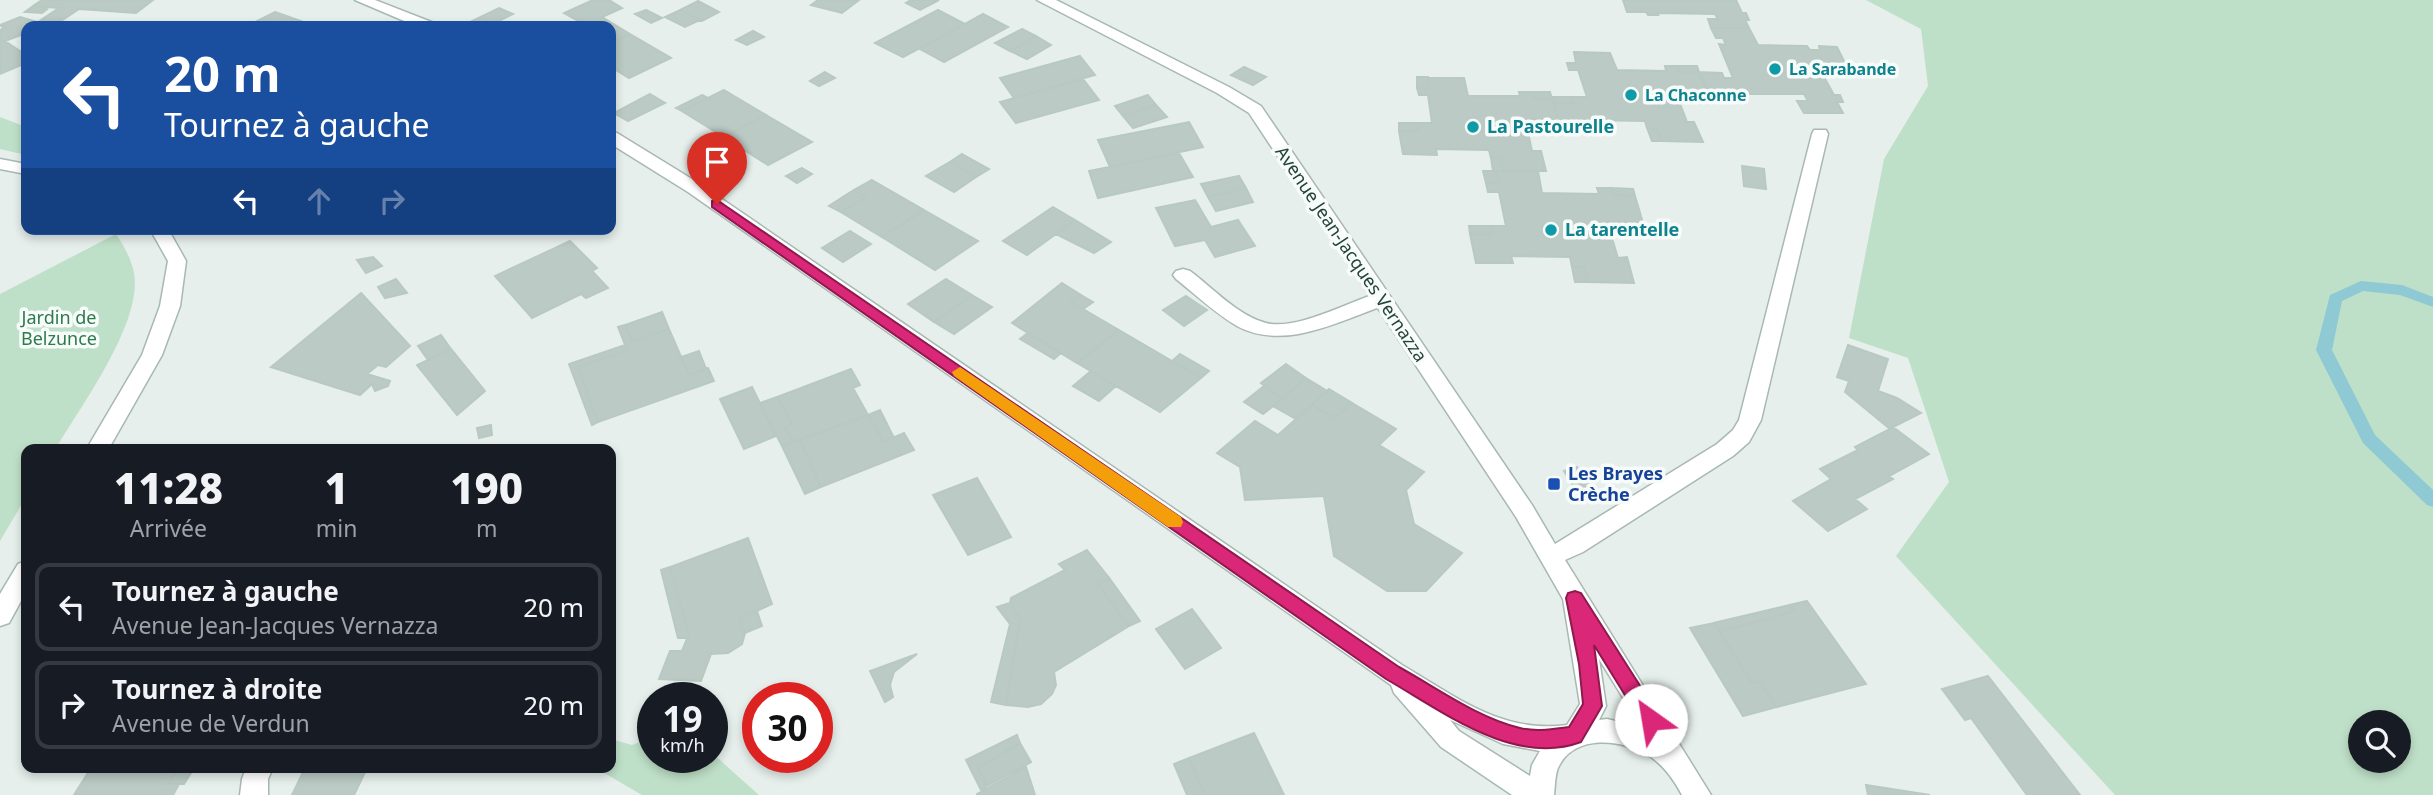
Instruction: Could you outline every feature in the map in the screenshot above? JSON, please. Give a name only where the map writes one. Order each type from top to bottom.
[{"type":"street","points":[[362,0],[416,21]]},
{"type":"street","name":"Avenue Jean-Jacques Vernazza","points":[[1044,0],[1223,90],[1255,110],[1524,511],[1697,795]]},
{"type":"street","points":[[1549,555],[1575,545],[1725,450],[1741,436],[1750,420],[1820,134]]},
{"type":"street","points":[[616,140],[694,188],[1393,673],[1494,728],[1522,737],[1547,739],[1598,730],[1626,732],[1653,742],[1676,760]]},
{"type":"street","points":[[0,164],[21,168]]},
{"type":"street","points":[[100,444],[152,355],[170,306],[177,261],[162,235]]},
{"type":"street","points":[[1183,275],[1246,322],[1268,331],[1285,330],[1381,299]]},
{"type":"street","points":[[0,616],[21,580]]},
{"type":"street","name":"Avenue Jean-Jacques Vernazza","points":[[1540,795],[1543,769],[1555,749],[1574,735],[1592,706],[1587,657],[1575,598]]},
{"type":"street","points":[[1393,673],[1450,739],[1518,783],[1531,795]]},
{"type":"street","points":[[254,795],[258,773]]},
{"type":"green space","points":[[1866,0],[2433,0],[2433,795],[2115,795],[1896,556],[1949,482],[1908,358],[1849,338],[1884,159],[1928,86],[1921,29]]},
{"type":"green space","points":[[0,117],[21,125],[21,154],[0,149]]},
{"type":"green space","name":"Jardin de Belzunce","points":[[114,235],[127,252],[134,273],[134,293],[120,340],[59,444],[21,444],[21,505],[0,541],[0,294]]},
{"type":"green space","points":[[616,740],[632,745],[637,743],[637,773],[728,773],[728,767],[759,795],[642,795],[604,773],[616,773]]},
{"type":"building","points":[[42,0],[153,0],[136,13],[79,9],[61,21],[41,20],[59,8],[33,6]]},
{"type":"building","points":[[593,0],[609,0],[622,8],[602,17],[609,21],[579,21],[564,13]]},
{"type":"building","points":[[818,0],[859,0],[842,13],[811,5]]},
{"type":"building","points":[[911,0],[939,0],[920,10],[906,3]]},
{"type":"building","points":[[1623,0],[1736,0],[1742,13],[1746,13],[1749,20],[1745,20],[1749,28],[1711,28],[1708,19],[1718,19],[1715,14],[1648,15],[1646,12],[1627,12]]},
{"type":"building","points":[[698,1],[719,12],[702,21],[680,10]]},
{"type":"building","points":[[33,6],[50,7],[42,13],[25,12]]},
{"type":"building","points":[[499,8],[513,14],[499,21],[472,21]]},
{"type":"building","points":[[646,10],[662,18],[651,23],[635,14]]},
{"type":"building","points":[[680,10],[700,20],[685,27],[665,17]]},
{"type":"building","points":[[938,10],[965,24],[903,57],[875,43]]},
{"type":"building","points":[[275,12],[300,21],[257,21]]},
{"type":"building","points":[[983,14],[1008,27],[944,62],[920,49]]},
{"type":"building","points":[[20,17],[34,21],[21,21],[21,35],[5,41],[21,52],[21,65],[0,74],[0,30],[4,28],[0,25]]},
{"type":"building","points":[[616,26],[630,34],[616,40]]},
{"type":"building","name":"La Sarabande","points":[[1711,28],[1749,28],[1758,45],[1807,46],[1810,50],[1820,50],[1819,46],[1837,47],[1847,67],[1818,66],[1834,95],[1840,95],[1843,102],[1837,102],[1843,113],[1804,113],[1797,101],[1808,101],[1804,94],[1740,94],[1738,89],[1729,89],[1731,94],[1709,94],[1699,72],[1722,73],[1724,78],[1733,78],[1719,44],[1726,45],[1723,38],[1716,38]]},
{"type":"building","points":[[1022,29],[1036,36],[1010,51],[995,43]]},
{"type":"building","points":[[753,31],[764,37],[747,45],[736,40]]},
{"type":"building","points":[[630,34],[671,58],[629,78],[616,70],[616,40]]},
{"type":"building","points":[[1036,36],[1051,45],[1027,59],[1010,51]]},
{"type":"building","name":"La Chaconne","points":[[1574,52],[1610,53],[1617,70],[1666,71],[1665,66],[1678,66],[1679,72],[1699,72],[1709,94],[1676,93],[1687,122],[1694,122],[1703,142],[1662,141],[1657,129],[1647,128],[1645,121],[1593,120],[1594,126],[1560,126],[1553,103],[1573,103],[1571,97],[1587,97],[1578,70],[1569,70],[1567,63],[1576,63]]},
{"type":"building","points":[[1080,56],[1095,75],[1014,98],[1000,78]]},
{"type":"building","points":[[1678,66],[1697,66],[1699,72],[1679,72]]},
{"type":"building","points":[[1244,67],[1266,77],[1253,85],[1231,75]]},
{"type":"building","points":[[825,72],[835,78],[819,86],[810,81]]},
{"type":"building","points":[[1417,77],[1428,77],[1429,88],[1417,88]]},
{"type":"building","name":"La Pastourelle","points":[[1428,77],[1464,78],[1468,96],[1520,96],[1519,92],[1532,92],[1534,99],[1552,99],[1558,120],[1525,119],[1532,151],[1541,151],[1546,171],[1504,171],[1501,158],[1491,158],[1489,150],[1436,149],[1437,155],[1403,154],[1399,131],[1419,131],[1418,123],[1432,123],[1428,95],[1419,95],[1417,88],[1429,88]]},
{"type":"building","points":[[1083,79],[1099,100],[1016,123],[1000,102]]},
{"type":"building","points":[[724,90],[766,115],[724,137],[682,111]]},
{"type":"building","points":[[1532,92],[1550,92],[1552,99],[1534,99]]},
{"type":"building","points":[[650,94],[665,103],[628,121],[616,112]]},
{"type":"building","points":[[702,95],[708,98],[682,111],[676,108]]},
{"type":"building","points":[[1148,95],[1156,105],[1123,116],[1115,106]]},
{"type":"building","points":[[1552,97],[1571,97],[1573,103],[1553,103]]},
{"type":"building","points":[[1156,105],[1167,117],[1133,128],[1123,116]]},
{"type":"building","points":[[766,115],[812,142],[768,165],[724,137]]},
{"type":"building","points":[[1189,122],[1203,147],[1110,167],[1098,140]]},
{"type":"building","points":[[1399,123],[1418,123],[1419,131],[1399,131]]},
{"type":"building","points":[[1647,128],[1657,129],[1662,141],[1652,141]]},
{"type":"building","points":[[1179,153],[1193,177],[1098,198],[1089,171]]},
{"type":"building","points":[[962,154],[989,169],[976,177],[950,162]]},
{"type":"building","points":[[1491,158],[1501,158],[1504,171],[1493,171]]},
{"type":"building","points":[[950,162],[976,177],[954,192],[926,176]]},
{"type":"building","points":[[1742,166],[1764,169],[1766,189],[1744,186]]},
{"type":"building","points":[[802,168],[812,174],[797,183],[786,176]]},
{"type":"building","points":[[1483,171],[1496,171],[1499,183],[1486,183]]},
{"type":"building","name":"La tarentelle","points":[[1496,171],[1538,171],[1542,193],[1599,194],[1597,188],[1612,188],[1614,195],[1635,196],[1643,223],[1607,222],[1618,258],[1627,257],[1634,283],[1587,282],[1584,267],[1572,267],[1570,257],[1511,256],[1513,263],[1476,263],[1470,234],[1492,235],[1491,226],[1506,226],[1499,192],[1488,192],[1486,183],[1499,183]]},
{"type":"building","points":[[1239,176],[1246,188],[1208,197],[1201,184]]},
{"type":"building","points":[[872,180],[924,210],[882,237],[841,212],[866,197],[854,190]]},
{"type":"building","points":[[1246,188],[1253,202],[1216,211],[1208,197]]},
{"type":"building","points":[[1612,188],[1633,189],[1635,196],[1614,195]]},
{"type":"building","points":[[854,190],[866,197],[841,212],[829,206]]},
{"type":"building","points":[[1195,200],[1211,227],[1238,220],[1255,246],[1215,257],[1205,240],[1175,246],[1156,208]]},
{"type":"building","points":[[1053,207],[1075,220],[1027,255],[1003,241]]},
{"type":"building","points":[[924,210],[978,241],[935,270],[882,237]]},
{"type":"building","points":[[1075,220],[1111,242],[1094,253],[1056,234]]},
{"type":"building","points":[[1469,226],[1491,226],[1492,235],[1470,234]]},
{"type":"building","points":[[850,231],[871,244],[843,262],[822,248]]},
{"type":"building","points":[[570,241],[597,268],[592,271],[608,288],[586,298],[581,294],[532,318],[495,276]]},
{"type":"building","points":[[373,257],[382,266],[366,273],[357,260]]},
{"type":"building","points":[[1572,267],[1584,267],[1587,282],[1575,282]]},
{"type":"building","points":[[396,279],[407,293],[385,298],[378,287]]},
{"type":"building","points":[[946,279],[972,295],[934,322],[908,304]]},
{"type":"building","points":[[1062,283],[1081,295],[1071,302],[1119,330],[1077,363],[1012,323]]},
{"type":"building","points":[[361,293],[410,346],[386,367],[378,365],[367,374],[390,381],[388,386],[375,391],[372,384],[360,395],[271,367]]},
{"type":"building","points":[[972,295],[992,307],[954,334],[934,322]]},
{"type":"building","points":[[1081,295],[1093,302],[1083,309],[1071,302]]},
{"type":"building","points":[[1186,296],[1207,310],[1184,326],[1163,310]]},
{"type":"building","points":[[662,312],[669,329],[632,341],[625,325]]},
{"type":"building","points":[[625,325],[632,341],[669,329],[689,375],[708,368],[714,381],[598,422],[578,367],[627,350],[618,327]]},
{"type":"building","points":[[1119,330],[1201,378],[1160,412],[1077,363]]},
{"type":"building","points":[[1028,333],[1061,353],[1054,359],[1020,339]]},
{"type":"building","points":[[441,335],[451,349],[428,360],[418,346]]},
{"type":"building","points":[[625,345],[627,350],[578,367],[598,422],[592,425],[569,364]]},
{"type":"building","points":[[1848,345],[1888,359],[1878,391],[1897,398],[1921,413],[1893,427],[1929,454],[1889,476],[1893,479],[1855,499],[1867,509],[1828,531],[1793,501],[1831,479],[1820,469],[1858,450],[1855,447],[1890,429],[1845,392],[1849,381],[1837,377]]},
{"type":"building","points":[[451,349],[485,391],[457,415],[417,365]]},
{"type":"building","points":[[699,351],[706,369],[689,375],[681,357]]},
{"type":"building","points":[[1180,354],[1209,371],[1201,378],[1172,361]]},
{"type":"building","points":[[1286,364],[1306,378],[1282,399],[1261,383]]},
{"type":"building","points":[[851,369],[860,385],[853,388],[868,415],[793,442],[785,427],[792,424],[777,397]]},
{"type":"building","points":[[1091,371],[1116,386],[1099,401],[1073,386]]},
{"type":"building","points":[[1306,378],[1327,391],[1296,419],[1273,406]]},
{"type":"building","points":[[1264,386],[1282,399],[1263,414],[1244,402]]},
{"type":"building","points":[[752,387],[776,436],[744,449],[720,399]]},
{"type":"building","points":[[1329,389],[1352,403],[1334,418],[1312,405]]},
{"type":"building","points":[[777,397],[792,424],[785,427],[793,442],[782,446],[760,403]]},
{"type":"building","points":[[1352,403],[1396,429],[1379,445],[1424,472],[1406,490],[1414,524],[1462,553],[1426,591],[1387,591],[1334,556],[1324,496],[1245,500],[1240,467],[1217,453],[1255,421],[1278,435],[1312,405],[1334,418]]},
{"type":"building","points":[[880,410],[894,438],[883,442],[868,415]]},
{"type":"building","points":[[868,415],[883,442],[904,433],[914,450],[821,487],[800,440]]},
{"type":"building","points":[[491,425],[492,435],[479,438],[477,428]]},
{"type":"building","points":[[800,440],[821,487],[805,494],[782,446]]},
{"type":"building","points":[[1577,467],[1593,490],[1579,495],[1564,471]]},
{"type":"building","points":[[977,478],[1011,537],[968,555],[933,495]]},
{"type":"building","points":[[748,538],[772,604],[739,619],[745,633],[742,644],[728,653],[711,654],[701,681],[659,679],[670,651],[682,651],[689,634],[670,567]]},
{"type":"building","points":[[1087,550],[1110,579],[1098,584],[1129,626],[1054,672],[1056,685],[1052,694],[1041,704],[1028,707],[1006,705],[1020,619],[1010,603],[1011,598],[1065,570],[1059,564]]},
{"type":"building","points":[[670,567],[688,638],[678,638],[661,570]]},
{"type":"building","points":[[1110,579],[1140,621],[1129,626],[1098,584]]},
{"type":"building","points":[[1807,601],[1866,684],[1777,707],[1759,681],[1752,683],[1720,632],[1794,611],[1790,605]]},
{"type":"building","points":[[1010,603],[1020,619],[1006,705],[991,702],[1010,624],[997,607]]},
{"type":"building","points":[[1790,605],[1794,611],[1720,632],[1714,623]]},
{"type":"building","points":[[1192,609],[1221,648],[1185,669],[1156,629]]},
{"type":"building","points":[[757,611],[762,626],[745,633],[739,619]]},
{"type":"building","points":[[1714,623],[1752,683],[1759,681],[1777,707],[1743,716],[1690,628]]},
{"type":"building","points":[[917,654],[894,672],[890,685],[893,697],[885,702],[870,671]]},
{"type":"building","points":[[1988,676],[2080,795],[2027,795],[1971,718],[1965,720],[1942,689]]},
{"type":"building","points":[[1254,733],[1284,795],[1205,795],[1189,758]]},
{"type":"building","points":[[1017,735],[1020,743],[978,768],[987,786],[981,790],[966,760]]},
{"type":"building","points":[[1020,743],[1031,762],[987,786],[978,768]]},
{"type":"building","points":[[1189,758],[1205,795],[1187,795],[1174,764]]},
{"type":"building","points":[[1026,767],[1035,795],[977,795],[977,794]]},
{"type":"building","points":[[88,773],[175,773],[168,784],[179,784],[173,795],[74,795]]},
{"type":"building","points":[[175,773],[191,773],[184,784],[168,784]]},
{"type":"building","points":[[303,773],[365,773],[354,795],[292,795]]},
{"type":"building","points":[[1866,785],[1930,795],[1868,795]]},
{"type":"waterway","points":[[2433,302],[2402,290],[2361,286],[2335,298],[2324,350],[2369,439],[2433,500]]},
{"type":"slow traffic","points":[[960,372],[1175,522]]},
{"type":"place","name":"La Sarabande","points":[[1775,69]]},
{"type":"place","name":"La Chaconne","points":[[1631,95]]},
{"type":"place","name":"La Pastourelle","points":[[1473,127]]},
{"type":"place","name":"La tarentelle","points":[[1551,230]]},
{"type":"place","name":"Les Brayes Crèche","points":[[1554,484]]},
{"type":"route","points":[[717,204],[1393,673],[1450,705],[1494,728],[1522,737],[1547,739],[1574,735],[1592,706],[1591,682],[1575,598],[1651,720]]}]
